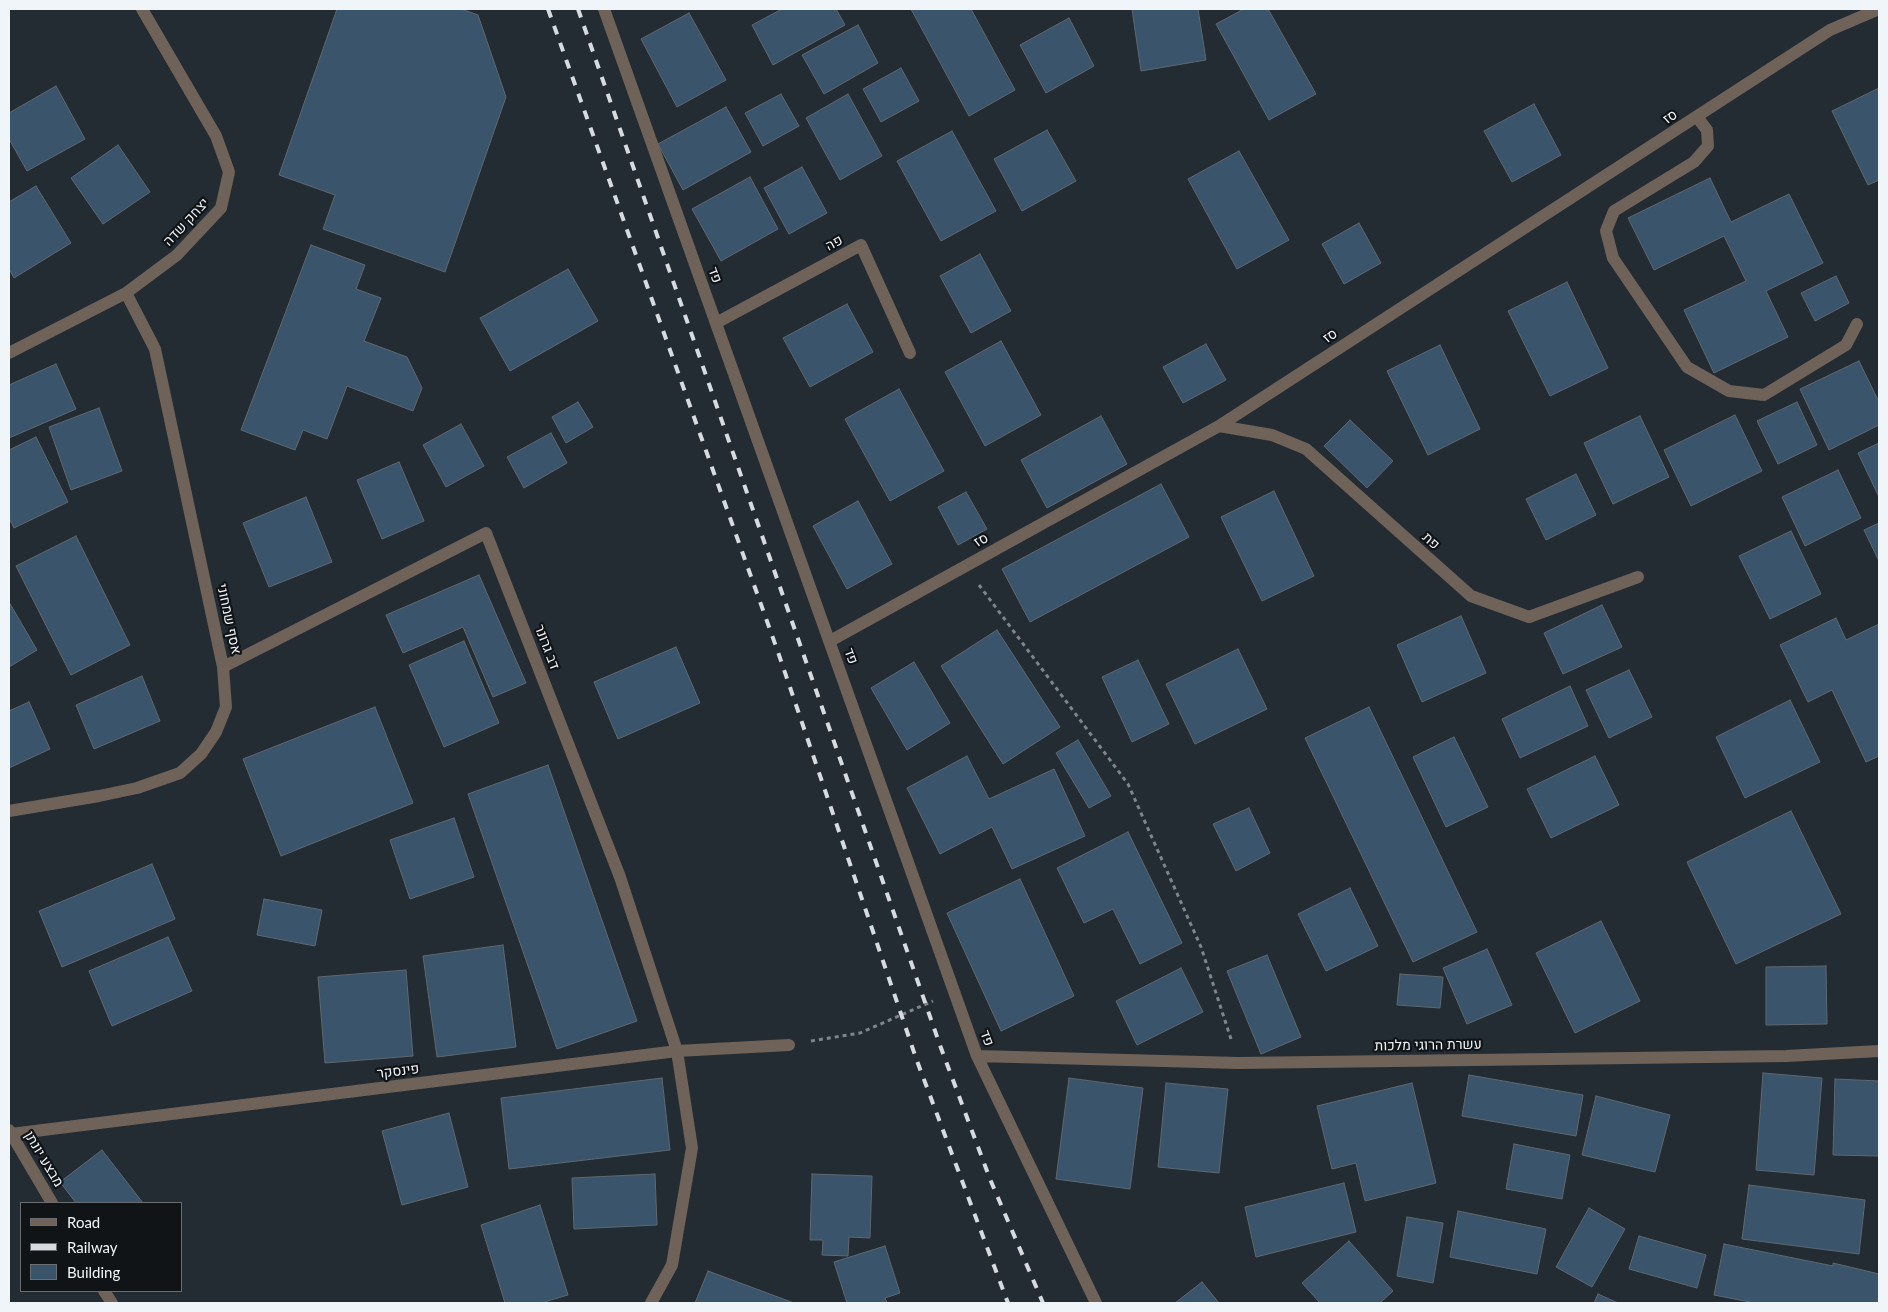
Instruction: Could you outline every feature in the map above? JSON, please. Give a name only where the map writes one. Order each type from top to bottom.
[{"type":"street","name":"יצחק שדה","points":[[9,353],[126,293],[177,255],[221,208],[229,172],[216,136],[142,9]]},
{"type":"street","name":"פד","points":[[604,9],[977,1056],[1096,1303]]},
{"type":"street","name":"סז","points":[[830,641],[1219,426],[1830,30],[1879,9]]},
{"type":"street","points":[[1697,117],[1707,130],[1708,146],[1694,162],[1614,211],[1606,231],[1613,258],[1687,367],[1729,391],[1764,395],[1846,345],[1857,324]]},
{"type":"street","name":"פה","points":[[716,323],[862,245],[910,353]]},
{"type":"street","name":"אסף שמחוני","points":[[9,811],[136,788],[180,773],[201,754],[216,732],[226,707],[223,667],[155,349],[126,293]]},
{"type":"street","name":"פת","points":[[1219,426],[1272,435],[1306,449],[1471,596],[1529,617],[1638,577]]},
{"type":"street","name":"דב גרונר","points":[[223,667],[486,533],[620,877],[677,1051]]},
{"type":"street","name":"פינסקר","points":[[10,1132],[677,1051],[789,1045]]},
{"type":"street","points":[[652,1303],[672,1266],[692,1148],[677,1051]]},
{"type":"street","name":"עשרת הרוגי מלכות","points":[[977,1056],[1238,1062],[1786,1056],[1879,1051]]},
{"type":"street","name":"מבצע יונתן","points":[[10,1132],[51,1202]]},
{"type":"street","points":[[105,1292],[112,1303]]},
{"type":"path","points":[[965,566],[1128,784],[1201,947],[1238,1062]]},
{"type":"path","points":[[789,1045],[860,1033],[942,997]]},
{"type":"building","points":[[337,9],[461,9],[478,15],[506,97],[445,272],[323,229],[335,195],[279,175]]},
{"type":"building","points":[[782,9],[836,9],[845,25],[773,65],[752,25]]},
{"type":"building","points":[[911,9],[971,9],[1015,90],[969,116]]},
{"type":"building","points":[[1132,9],[1198,9],[1206,60],[1141,71]]},
{"type":"building","points":[[1244,9],[1268,9],[1316,94],[1269,120],[1216,24]]},
{"type":"building","points":[[689,13],[726,80],[677,107],[641,39]]},
{"type":"building","points":[[1069,18],[1094,66],[1046,93],[1020,45]]},
{"type":"building","points":[[858,25],[878,63],[824,94],[802,55]]},
{"type":"building","points":[[901,68],[919,101],[881,122],[863,89]]},
{"type":"building","points":[[56,86],[85,139],[27,171],[9,139],[9,113]]},
{"type":"building","points":[[1879,88],[1879,180],[1868,185],[1832,111]]},
{"type":"building","points":[[781,94],[799,126],[763,146],[745,113]]},
{"type":"building","points":[[848,94],[882,156],[840,180],[806,118]]},
{"type":"building","points":[[1534,104],[1561,155],[1512,182],[1484,131]]},
{"type":"building","points":[[726,107],[751,152],[683,190],[658,144]]},
{"type":"building","points":[[1047,130],[1076,181],[1022,211],[994,159]]},
{"type":"building","points":[[952,131],[996,211],[941,241],[897,161]]},
{"type":"building","points":[[118,145],[150,192],[103,224],[71,178]]},
{"type":"building","points":[[1239,151],[1289,240],[1237,269],[1188,179]]},
{"type":"building","points":[[802,167],[827,213],[789,234],[764,188]]},
{"type":"building","points":[[750,177],[778,229],[721,261],[692,209]]},
{"type":"building","points":[[1710,178],[1731,222],[1789,194],[1823,263],[1766,291],[1788,337],[1714,373],[1684,310],[1746,281],[1724,236],[1654,270],[1628,218]]},
{"type":"building","points":[[36,186],[71,243],[14,278],[9,269],[9,202]]},
{"type":"building","points":[[1359,223],[1381,263],[1344,284],[1322,244]]},
{"type":"building","points":[[311,245],[365,265],[356,289],[381,298],[364,341],[407,357],[422,388],[413,411],[347,386],[327,439],[303,430],[295,450],[241,430]]},
{"type":"building","points":[[980,254],[1011,311],[971,333],[940,276]]},
{"type":"building","points":[[568,269],[598,321],[510,371],[480,318]]},
{"type":"building","points":[[1836,276],[1849,303],[1815,321],[1801,293]]},
{"type":"building","points":[[1567,282],[1608,368],[1550,396],[1508,311]]},
{"type":"building","points":[[847,304],[873,352],[810,387],[783,338]]},
{"type":"building","points":[[1001,341],[1041,415],[985,446],[945,372]]},
{"type":"building","points":[[1206,344],[1226,380],[1183,403],[1163,367]]},
{"type":"building","points":[[1440,345],[1480,429],[1428,455],[1387,371]]},
{"type":"building","points":[[1859,361],[1879,402],[1879,425],[1829,450],[1800,389]]},
{"type":"building","points":[[56,364],[76,409],[9,438],[9,385]]},
{"type":"building","points":[[899,389],[944,471],[890,501],[845,419]]},
{"type":"building","points":[[578,402],[593,427],[566,443],[552,417]]},
{"type":"building","points":[[1797,402],[1817,445],[1778,464],[1757,421]]},
{"type":"building","points":[[99,408],[122,471],[71,490],[49,427]]},
{"type":"building","points":[[1735,415],[1762,471],[1691,506],[1664,450]]},
{"type":"building","points":[[1101,416],[1127,464],[1047,508],[1021,460]]},
{"type":"building","points":[[1640,416],[1669,477],[1613,504],[1584,443]]},
{"type":"building","points":[[1350,420],[1393,461],[1367,488],[1324,446]]},
{"type":"building","points":[[461,424],[484,466],[446,487],[423,445]]},
{"type":"building","points":[[551,433],[567,463],[524,488],[507,457]]},
{"type":"building","points":[[36,437],[68,502],[14,528],[9,518],[9,450]]},
{"type":"building","points":[[1879,443],[1879,497],[1858,453]]},
{"type":"building","points":[[399,462],[424,521],[382,539],[357,480]]},
{"type":"building","points":[[1838,470],[1861,518],[1805,546],[1782,497]]},
{"type":"building","points":[[1576,474],[1596,515],[1546,540],[1526,499]]},
{"type":"building","points":[[1161,484],[1189,537],[1030,622],[1002,569]]},
{"type":"building","points":[[1274,491],[1314,576],[1262,601],[1221,517]]},
{"type":"building","points":[[966,492],[987,529],[958,545],[938,507]]},
{"type":"building","points":[[306,497],[332,562],[269,587],[243,523]]},
{"type":"building","points":[[858,501],[892,564],[847,589],[813,526]]},
{"type":"building","points":[[1879,523],[1879,561],[1864,530]]},
{"type":"building","points":[[1791,531],[1821,594],[1770,619],[1739,556]]},
{"type":"building","points":[[76,536],[130,645],[71,675],[16,566]]},
{"type":"building","points":[[479,575],[526,683],[493,697],[463,627],[403,653],[386,615]]},
{"type":"building","points":[[9,602],[37,650],[9,667]]},
{"type":"building","points":[[1602,605],[1622,647],[1563,674],[1544,633]]},
{"type":"building","points":[[1461,616],[1486,673],[1422,702],[1397,645]]},
{"type":"building","points":[[1836,618],[1846,640],[1879,624],[1879,756],[1866,762],[1832,690],[1808,702],[1780,645]]},
{"type":"building","points":[[997,630],[1060,727],[1003,764],[941,666]]},
{"type":"building","points":[[464,641],[499,723],[444,747],[409,665]]},
{"type":"building","points":[[676,647],[700,703],[618,739],[594,682]]},
{"type":"building","points":[[1238,649],[1267,709],[1195,744],[1166,684]]},
{"type":"building","points":[[1138,660],[1169,724],[1132,742],[1102,677]]},
{"type":"building","points":[[914,662],[950,723],[907,750],[871,688]]},
{"type":"building","points":[[1629,670],[1652,717],[1609,738],[1586,690]]},
{"type":"building","points":[[142,676],[160,721],[94,749],[76,705]]},
{"type":"building","points":[[1570,686],[1588,726],[1520,758],[1502,719]]},
{"type":"building","points":[[1790,700],[1820,762],[1745,798],[1716,737]]},
{"type":"building","points":[[29,702],[50,749],[9,768],[9,711]]},
{"type":"building","points":[[375,707],[413,803],[281,856],[243,759]]},
{"type":"building","points":[[1369,707],[1477,932],[1413,962],[1305,738]]},
{"type":"building","points":[[1454,737],[1488,807],[1446,827],[1413,757]]},
{"type":"building","points":[[1078,740],[1111,796],[1089,808],[1056,753]]},
{"type":"building","points":[[967,756],[989,799],[1054,769],[1085,836],[1012,869],[992,827],[940,854],[907,788]]},
{"type":"building","points":[[1595,756],[1619,805],[1551,838],[1527,789]]},
{"type":"building","points":[[548,765],[637,1021],[557,1049],[468,794]]},
{"type":"building","points":[[1249,808],[1270,853],[1236,871],[1213,824]]},
{"type":"building","points":[[1791,811],[1841,914],[1736,964],[1687,862]]},
{"type":"building","points":[[454,818],[474,877],[410,899],[390,840]]},
{"type":"building","points":[[1128,832],[1182,943],[1140,964],[1113,909],[1084,923],[1057,868]]},
{"type":"building","points":[[152,864],[175,919],[62,967],[39,911]]},
{"type":"building","points":[[1020,879],[1074,996],[1001,1031],[947,913]]},
{"type":"building","points":[[1350,888],[1378,946],[1326,971],[1298,914]]},
{"type":"building","points":[[264,899],[322,910],[315,946],[257,935]]},
{"type":"building","points":[[1601,921],[1640,1001],[1575,1033],[1536,953]]},
{"type":"building","points":[[168,937],[192,991],[112,1026],[89,971]]},
{"type":"building","points":[[503,945],[516,1047],[437,1057],[423,956]]},
{"type":"building","points":[[1487,949],[1512,1005],[1467,1024],[1443,968]]},
{"type":"building","points":[[1267,955],[1301,1037],[1261,1054],[1227,971]]},
{"type":"building","points":[[1826,966],[1827,1024],[1766,1025],[1766,967]]},
{"type":"building","points":[[1181,968],[1203,1012],[1137,1045],[1116,1001]]},
{"type":"building","points":[[406,970],[413,1056],[325,1063],[318,977]]},
{"type":"building","points":[[1400,974],[1443,977],[1440,1008],[1397,1005]]},
{"type":"building","points":[[1763,1073],[1822,1078],[1814,1175],[1756,1170]]},
{"type":"building","points":[[1469,1075],[1583,1095],[1576,1136],[1462,1116]]},
{"type":"building","points":[[662,1078],[670,1150],[509,1169],[501,1098]]},
{"type":"building","points":[[1069,1078],[1143,1088],[1130,1189],[1056,1179]]},
{"type":"building","points":[[1835,1079],[1879,1081],[1879,1156],[1833,1155]]},
{"type":"building","points":[[1166,1083],[1228,1089],[1219,1173],[1158,1167]]},
{"type":"building","points":[[1412,1083],[1436,1183],[1365,1201],[1356,1163],[1332,1169],[1317,1106]]},
{"type":"building","points":[[1596,1096],[1670,1115],[1655,1172],[1582,1155]]},
{"type":"building","points":[[449,1113],[468,1187],[402,1205],[382,1131]]},
{"type":"building","points":[[1514,1144],[1570,1155],[1562,1199],[1506,1189]]},
{"type":"building","points":[[102,1150],[142,1202],[75,1202],[60,1182]]},
{"type":"building","points":[[655,1174],[657,1225],[574,1229],[572,1178]]},
{"type":"building","points":[[812,1174],[872,1176],[870,1238],[849,1237],[848,1256],[822,1255],[823,1240],[810,1240]]},
{"type":"building","points":[[1344,1183],[1356,1232],[1256,1257],[1245,1207]]},
{"type":"building","points":[[1749,1185],[1865,1200],[1859,1254],[1742,1239]]},
{"type":"building","points":[[540,1205],[568,1295],[541,1303],[505,1303],[481,1225]]},
{"type":"building","points":[[1589,1208],[1625,1229],[1592,1287],[1556,1267]]},
{"type":"building","points":[[1458,1211],[1546,1229],[1537,1274],[1450,1257]]},
{"type":"building","points":[[1407,1217],[1443,1223],[1433,1283],[1397,1276]]},
{"type":"building","points":[[1639,1236],[1706,1255],[1697,1288],[1629,1269]]},
{"type":"building","points":[[1349,1241],[1393,1291],[1380,1303],[1320,1303],[1302,1283]]},
{"type":"building","points":[[1724,1244],[1833,1266],[1833,1263],[1879,1274],[1879,1303],[1755,1303],[1714,1295]]},
{"type":"building","points":[[885,1246],[900,1293],[885,1298],[887,1303],[847,1303],[834,1262]]},
{"type":"building","points":[[708,1271],[794,1303],[695,1303]]},
{"type":"building","points":[[1202,1282],[1219,1303],[1175,1303]]},
{"type":"building","points":[[1598,1294],[1618,1303],[1594,1303]]},
{"type":"railway","points":[[548,9],[778,652],[917,1061],[1008,1303]]},
{"type":"railway","points":[[578,9],[941,1048],[990,1179],[1043,1303]]}]
